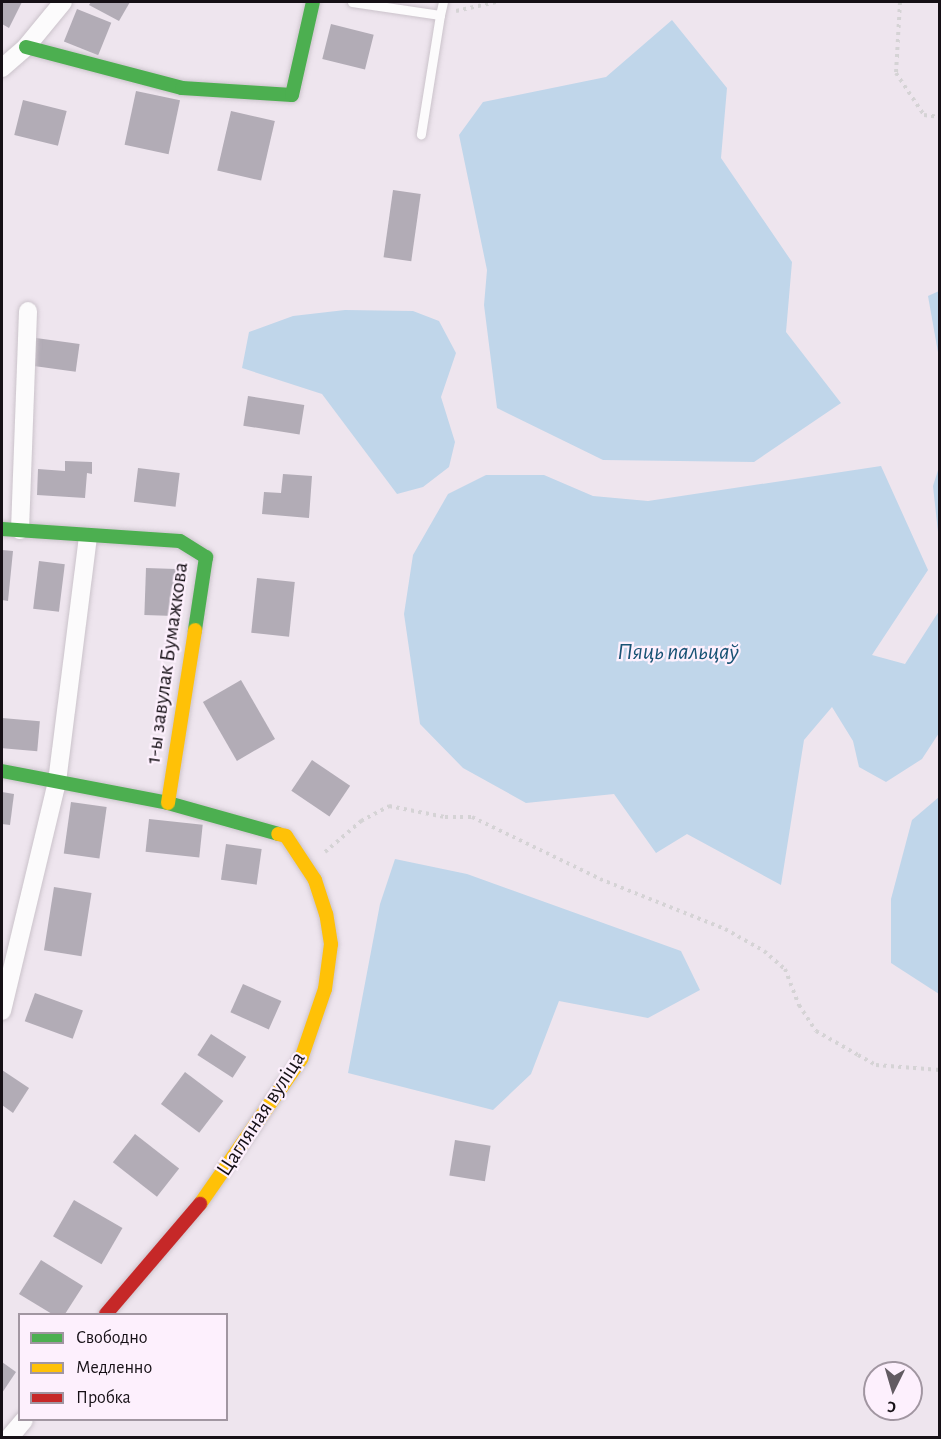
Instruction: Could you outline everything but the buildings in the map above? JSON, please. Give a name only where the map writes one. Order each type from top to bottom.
[{"type":"street","points":[[2,68],[26,47],[63,2]]},
{"type":"street","points":[[26,47],[182,88],[292,95],[313,2]]},
{"type":"street","points":[[11,530],[28,311]]},
{"type":"street","name":"1-ы завулак Бумажкова","points":[[11,530],[88,537],[180,541],[206,557],[168,803]]},
{"type":"street","points":[[2,1011],[57,782],[88,537]]},
{"type":"street","name":"Цагляная вуліца","points":[[2,771],[168,803],[285,836],[307,864],[326,914],[331,944],[325,989],[301,1059],[212,1190],[107,1313]]},
{"type":"street","points":[[9,1437],[22,1421]]},
{"type":"lane","points":[[352,2],[440,15]]},
{"type":"lane","points":[[421,135],[443,2]]},
{"type":"path","points":[[440,15],[496,2]]},
{"type":"path","points":[[900,2],[896,73],[924,116],[939,117]]},
{"type":"path","points":[[307,864],[338,844],[378,809],[404,806],[430,815],[472,817],[600,879],[725,929],[764,951],[785,969],[799,1005],[816,1031],[876,1065],[939,1070]]},
{"type":"water","points":[[672,20],[727,88],[721,158],[792,262],[786,332],[841,403],[754,462],[603,460],[497,408],[484,305],[487,270],[459,135],[483,102],[606,77]]},
{"type":"water","points":[[939,291],[939,358],[928,296]]},
{"type":"water","points":[[345,310],[413,311],[439,321],[456,353],[441,397],[455,442],[449,467],[423,487],[397,494],[322,394],[242,368],[249,332],[293,316]]},
{"type":"water","name":"Пяць пальцаў","points":[[881,466],[928,570],[872,655],[905,664],[939,611],[939,733],[922,759],[886,782],[859,767],[853,741],[832,707],[804,740],[781,885],[687,834],[656,853],[614,794],[526,803],[463,768],[420,724],[404,614],[413,555],[448,494],[486,475],[544,475],[593,496],[648,501]]},
{"type":"water","points":[[939,467],[939,541],[933,486]]},
{"type":"water","points":[[939,797],[939,994],[891,963],[891,899],[912,820]]},
{"type":"water","points":[[395,859],[467,874],[681,951],[700,990],[648,1018],[559,1001],[531,1074],[493,1110],[348,1073],[380,904]]},
{"type":"traffic: fast","points":[[26,47],[182,88],[292,95],[313,2]]},
{"type":"traffic: fast","points":[[2,529],[180,541],[206,557],[195,630]]},
{"type":"traffic: fast","points":[[2,771],[168,803],[278,834]]},
{"type":"traffic: slow","points":[[168,803],[195,630]]},
{"type":"traffic: slow","points":[[200,1204],[301,1059],[325,989],[331,944],[326,914],[315,880],[286,836],[278,834]]},
{"type":"traffic: jam","points":[[107,1313],[200,1204]]}]
